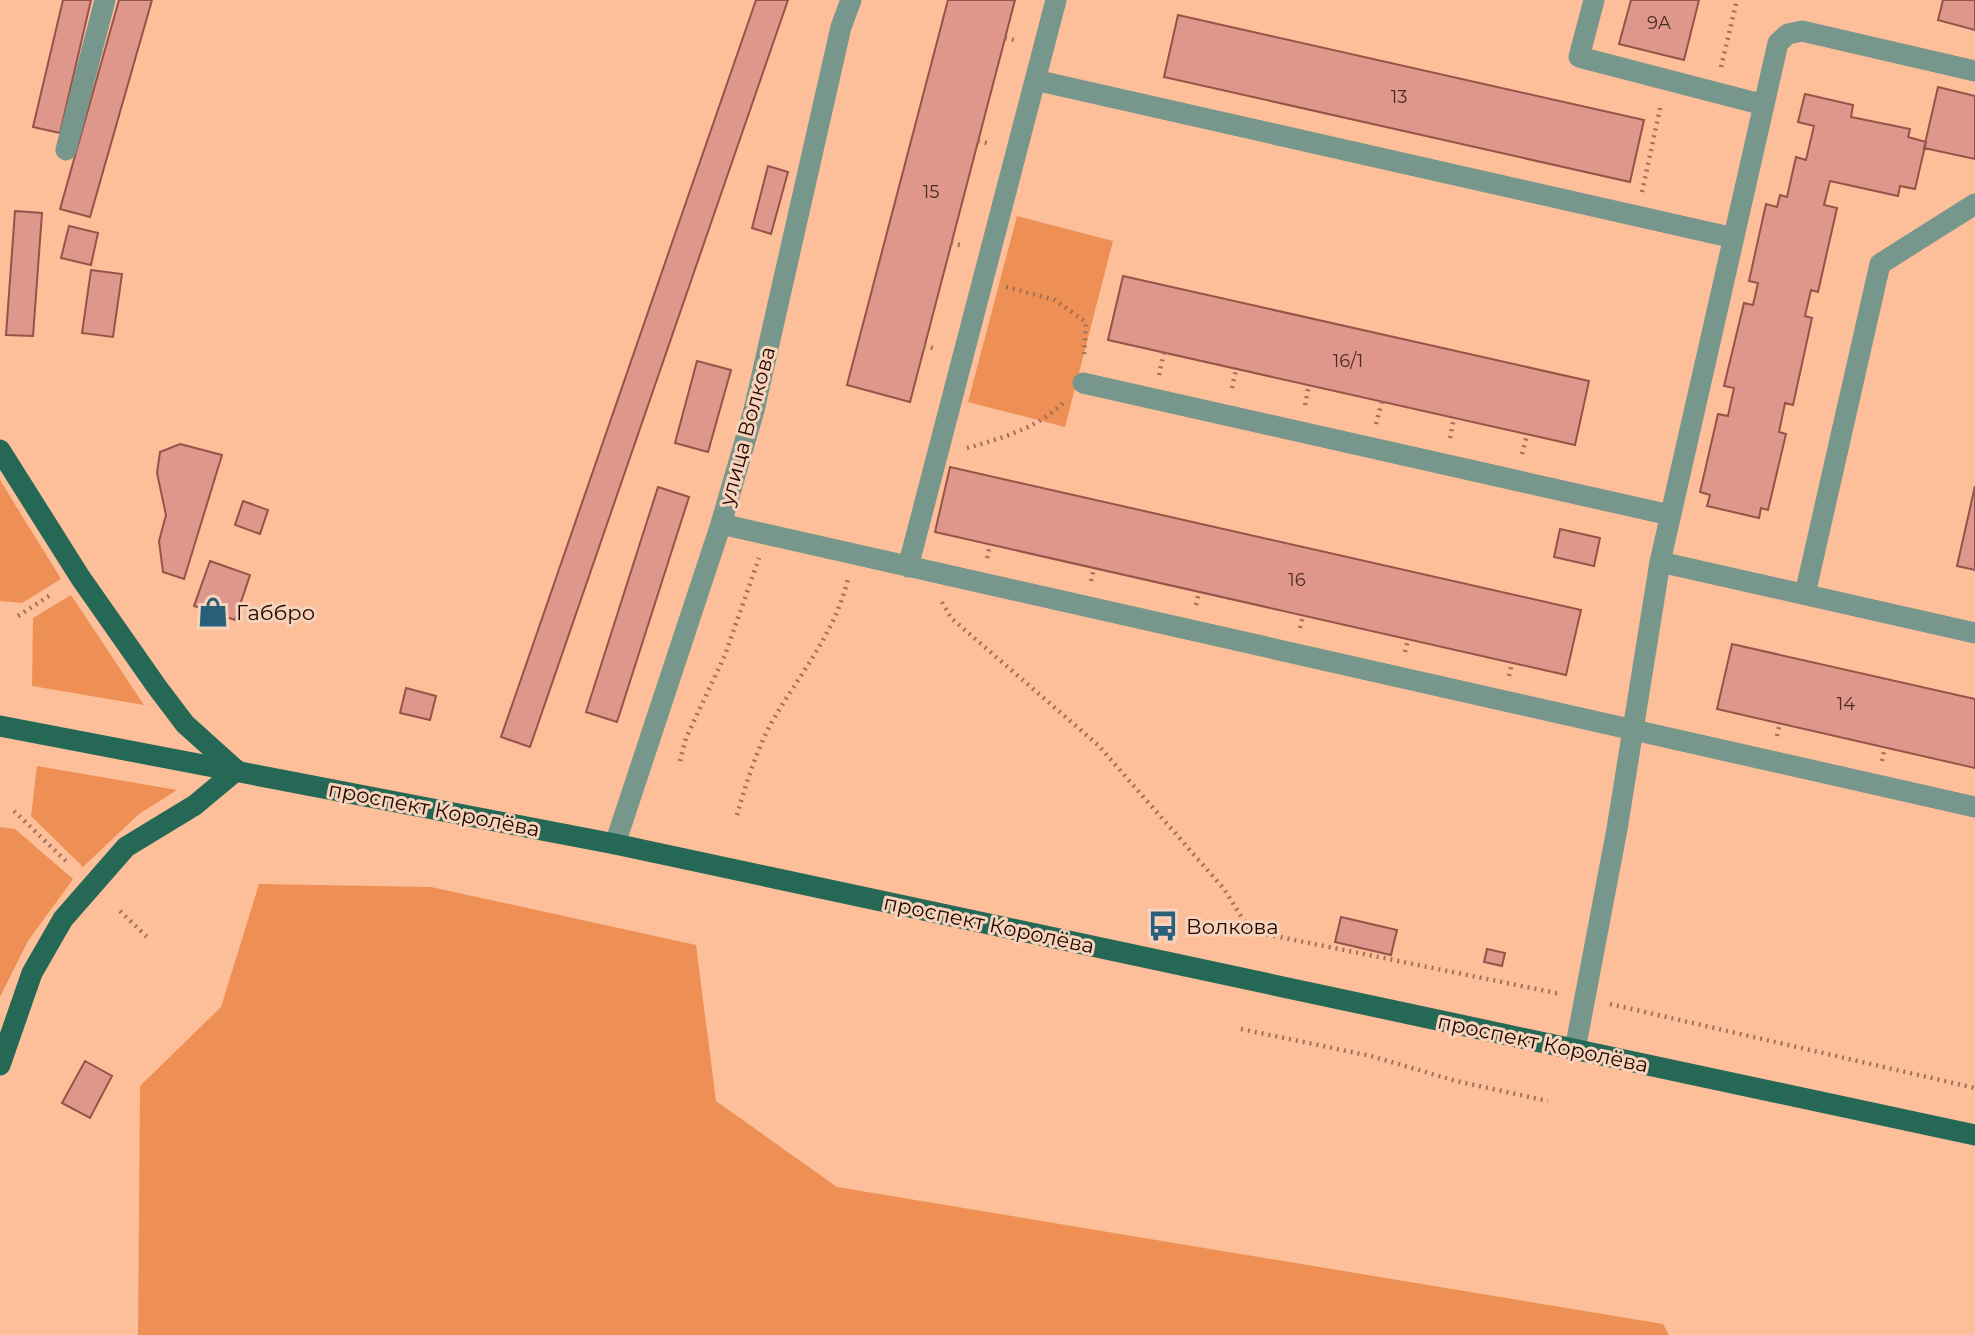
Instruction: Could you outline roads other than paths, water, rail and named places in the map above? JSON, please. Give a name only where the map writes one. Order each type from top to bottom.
[{"type":"main road","points":[[0,450],[80,577],[157,687],[185,724],[237,770],[195,805],[126,846],[63,919],[32,973],[0,1065]]},
{"type":"main road","name":"проспект Королёва","points":[[0,726],[615,844],[1975,1135]]},
{"type":"street","points":[[66,150],[105,0]]},
{"type":"street","name":"улица Волкова","points":[[615,844],[721,524],[754,410],[841,27],[851,0]]},
{"type":"street","points":[[917,568],[936,458],[1056,0]]},
{"type":"street","points":[[1594,0],[1579,57],[1764,105]]},
{"type":"street","points":[[1574,1050],[1586,997],[1660,562],[1778,43],[1788,34],[1802,31],[1975,71]]},
{"type":"street","points":[[1035,80],[1734,238]]},
{"type":"street","points":[[1805,594],[1880,264],[1975,204]]},
{"type":"street","points":[[1083,383],[1670,515]]},
{"type":"street","points":[[721,524],[1975,807]]},
{"type":"street","points":[[1660,562],[1975,633]]},
{"type":"place","name":"Габбро","points":[[213,612]]},
{"type":"place","name":"Волкова","points":[[1163,926]]}]
